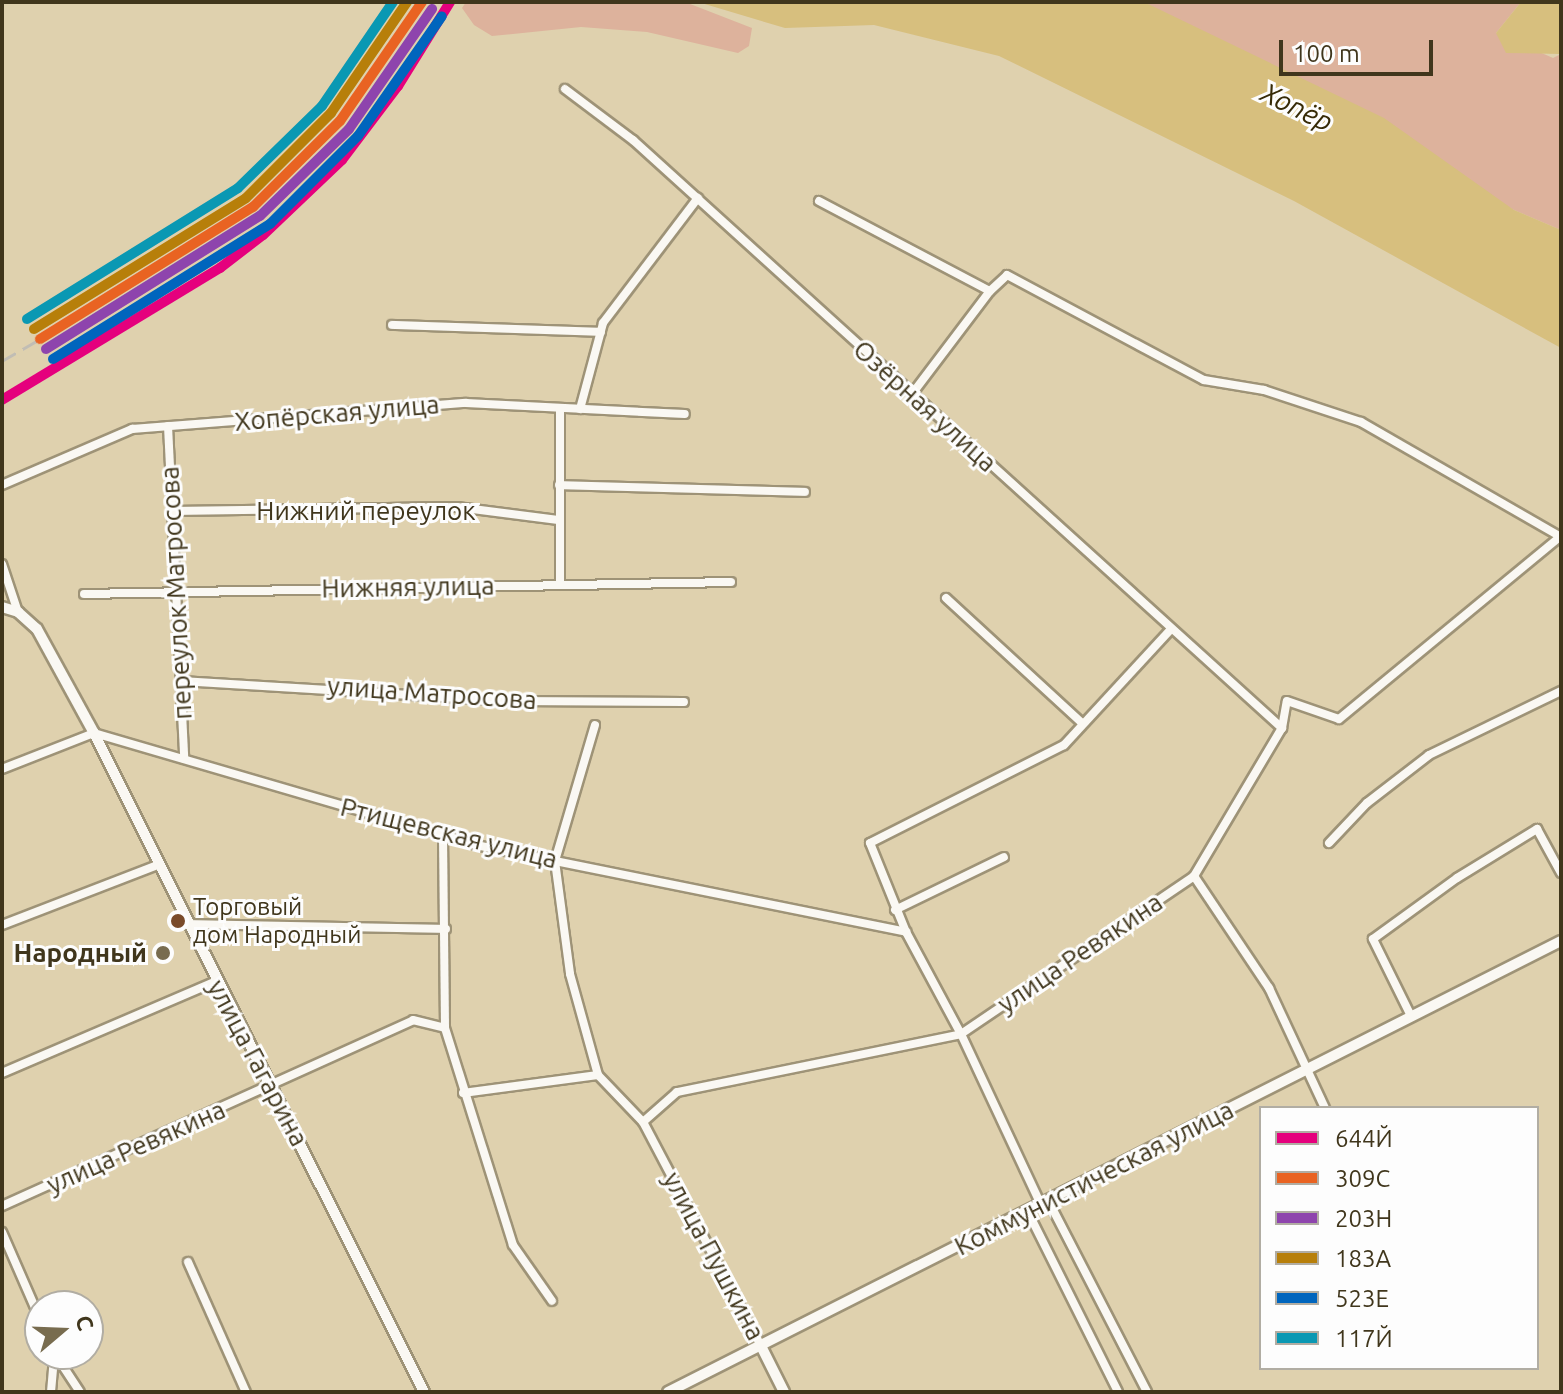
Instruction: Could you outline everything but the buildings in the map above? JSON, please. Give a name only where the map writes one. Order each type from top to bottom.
[{"type":"street","name":"Озёрная улица","points":[[565,89],[698,198],[1282,728]]},
{"type":"street","points":[[580,409],[601,332],[698,198]]},
{"type":"street","points":[[819,201],[990,291]]},
{"type":"street","points":[[912,394],[990,291],[1007,275],[1204,380],[1264,390],[1361,422],[1561,537]]},
{"type":"street","points":[[392,325],[601,332]]},
{"type":"street","name":"Хопёрская улица","points":[[2,485],[132,429],[466,403],[685,414]]},
{"type":"street","points":[[560,408],[560,585]]},
{"type":"street","name":"переулок Матросова","points":[[168,426],[184,759]]},
{"type":"street","points":[[559,485],[805,492]]},
{"type":"street","name":"Нижний переулок","points":[[172,511],[457,507],[558,520]]},
{"type":"street","name":"улица Ревякина","points":[[643,1122],[677,1092],[961,1034],[1194,876],[1282,728],[1287,701],[1339,719],[1561,537]]},
{"type":"street","points":[[2,564],[18,612]]},
{"type":"street","name":"Нижняя улица","points":[[84,594],[731,582]]},
{"type":"street","points":[[946,598],[1083,724]]},
{"type":"street","points":[[2,607],[18,612]]},
{"type":"street","name":"улица Гагарина","points":[[18,612],[37,629],[94,733],[160,864],[214,982],[272,1087],[424,1392]]},
{"type":"street","points":[[1147,1392],[1045,1204],[961,1034],[906,932],[870,843],[1064,745],[1171,629]]},
{"type":"street","name":"улица Матросова","points":[[181,681],[512,701],[684,702]]},
{"type":"street","points":[[1329,843],[1367,803],[1429,755],[1561,691]]},
{"type":"street","points":[[595,725],[555,861],[570,974],[598,1075],[643,1122]]},
{"type":"street","points":[[2,769],[94,733]]},
{"type":"street","name":"Ртищевская улица","points":[[94,733],[443,836],[906,932]]},
{"type":"street","points":[[1411,1016],[1373,939],[1457,878],[1537,829],[1561,873]]},
{"type":"street","points":[[443,836],[445,1028],[513,1245],[552,1301]]},
{"type":"street","points":[[895,910],[1004,857]]},
{"type":"street","points":[[2,925],[160,864]]},
{"type":"street","points":[[1194,876],[1269,988],[1324,1106]]},
{"type":"street","points":[[188,924],[446,929]]},
{"type":"street","name":"Коммунистическая улица","points":[[668,1392],[1561,941]]},
{"type":"street","points":[[2,1073],[214,982]]},
{"type":"street","name":"улица Ревякина","points":[[2,1206],[272,1087],[413,1020],[445,1028]]},
{"type":"street","points":[[463,1093],[598,1075]]},
{"type":"street","name":"улица Пушкина","points":[[643,1122],[784,1392]]},
{"type":"street","points":[[1028,1212],[1118,1392]]},
{"type":"street","points":[[2,1232],[28,1290]]},
{"type":"street","points":[[2,1258],[13,1254]]},
{"type":"street","points":[[188,1262],[246,1392]]},
{"type":"street","points":[[51,1392],[53,1370]]},
{"type":"street","points":[[65,1370],[80,1392]]},
{"type":"shaded area","points":[[466,2],[685,2],[752,28],[749,46],[738,53],[647,32],[581,27],[492,36],[474,25],[462,8]]},
{"type":"shaded area","points":[[1144,2],[1521,2],[1496,33],[1553,58],[1561,54],[1561,230],[1514,210]]},
{"type":"water","name":"Хопёр","points":[[698,2],[1144,2],[1384,118],[1514,210],[1561,230],[1561,348],[1294,201],[999,56],[874,25],[785,28]]},
{"type":"water","points":[[1521,2],[1561,2],[1561,54],[1506,53],[1496,33]]},
{"type":"railway","points":[[2,361],[40,339]]},
{"type":"railway","points":[[2,397],[31,380]]},
{"type":"transit line","name":"117Й","points":[[27,319],[238,188],[322,106],[393,2]]},
{"type":"transit line","name":"183А","points":[[34,329],[246,198],[331,113],[407,2]]},
{"type":"transit line","name":"309С","points":[[40,339],[253,207],[340,121],[422,2]]},
{"type":"transit line","name":"644Й","points":[[2,400],[220,268],[263,235],[342,160],[398,86],[450,2]]},
{"type":"transit line","name":"203Н","points":[[46,349],[260,216],[349,129],[432,9]]},
{"type":"transit line","name":"523Е","points":[[53,359],[270,224],[358,136],[442,16]]},
{"type":"place","name":"Торговый дом Народный","points":[[178,921]]},
{"type":"place","name":"Народный","points":[[163,953]]}]
